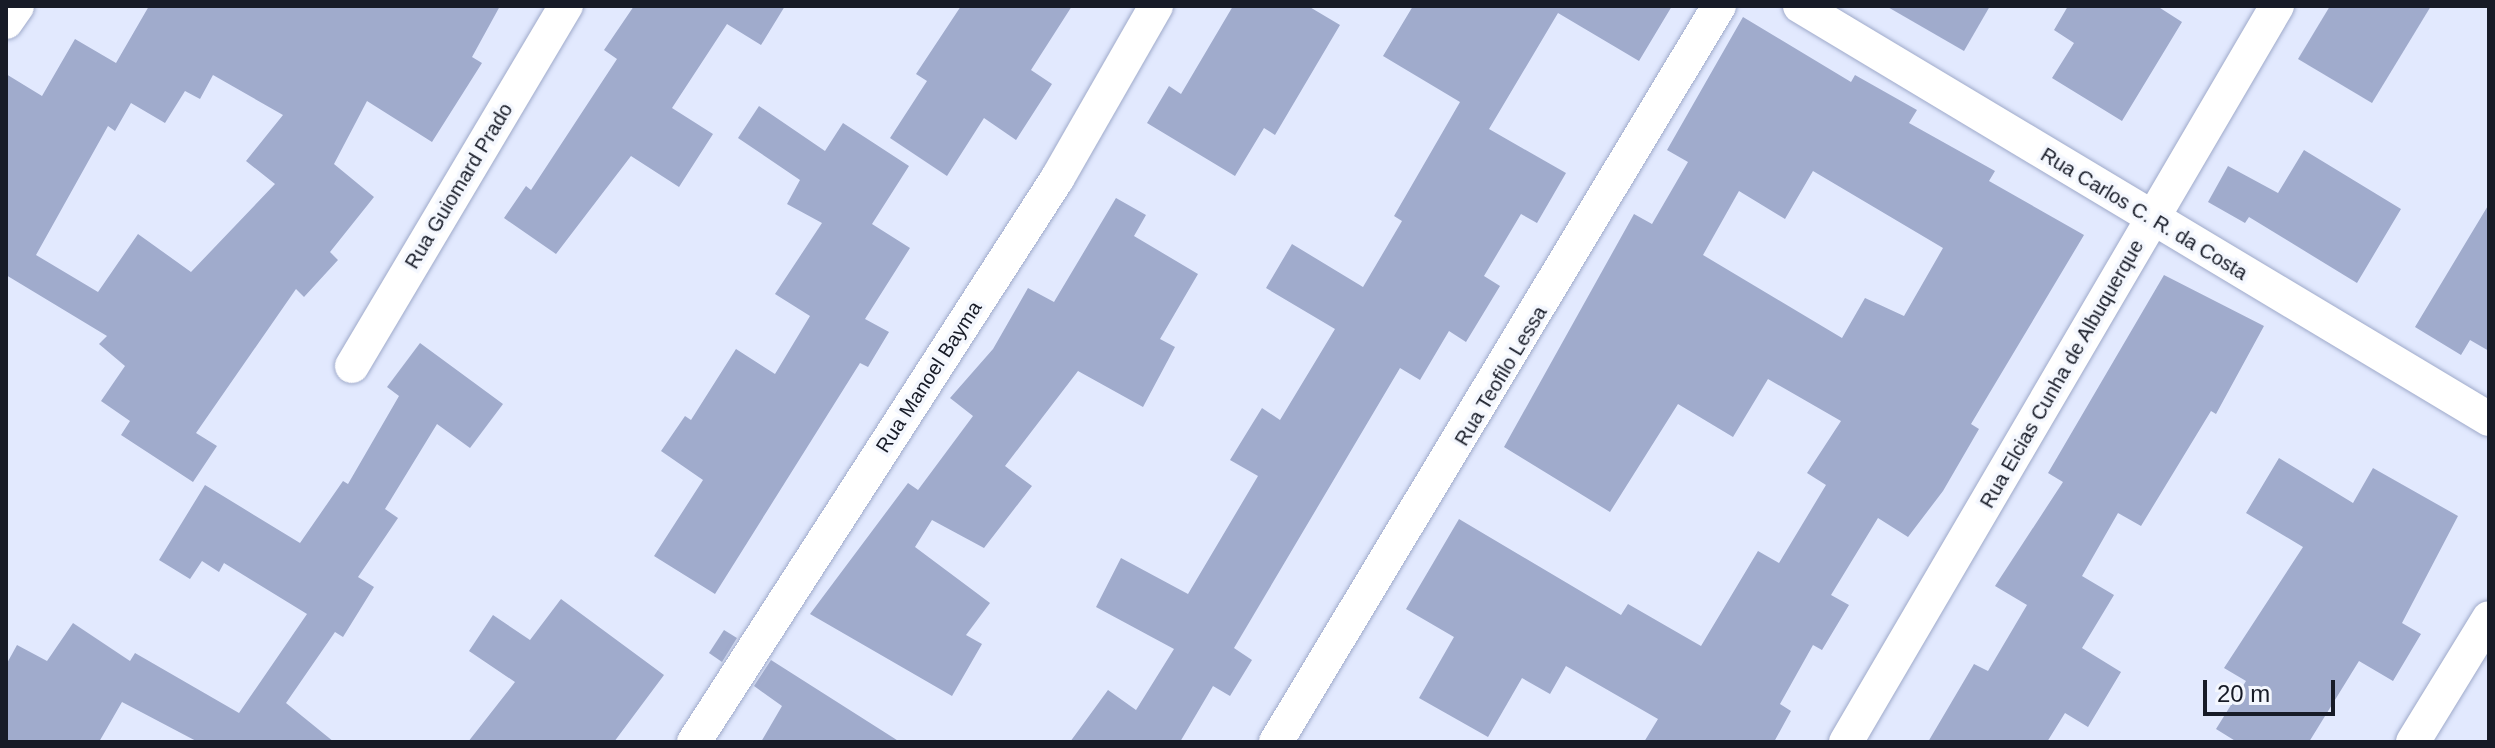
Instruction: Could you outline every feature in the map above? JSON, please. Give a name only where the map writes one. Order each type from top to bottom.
[{"type":"street","points":[[6,22],[17,6]]},
{"type":"street","name":"Rua Guiomard Prado","points":[[352,366],[566,6]]},
{"type":"street","name":"Rua Manoel Bayma","points":[[694,742],[1057,179],[1156,6]]},
{"type":"street","name":"Rua Teofilo Lessa","points":[[1276,742],[1719,6]]},
{"type":"street","name":"Rua Carlos C. R. da Costa","points":[[1800,6],[2152,220],[2489,419]]},
{"type":"street","name":"Rua Elcias Cunha de Albuquerque","points":[[1846,742],[2277,6]]},
{"type":"street","points":[[2413,742],[2489,618]]},
{"type":"building","points":[[149,6],[500,6],[472,57],[482,63],[432,142],[367,101],[334,164],[374,197],[330,252],[338,260],[304,297],[296,289],[196,433],[217,446],[193,482],[121,435],[130,421],[101,401],[125,366],[99,344],[107,336],[6,275],[6,74],[42,96],[75,39],[116,63]],"holes":[[[213,75],[283,115],[246,161],[275,184],[191,272],[138,234],[98,292],[36,255],[108,126],[115,131],[131,103],[165,123],[185,91],[200,99]]]},
{"type":"building","points":[[634,6],[785,6],[761,45],[727,24],[672,108],[713,134],[679,187],[631,156],[556,254],[504,218],[526,186],[531,190],[617,59],[604,50]]},
{"type":"building","points":[[961,6],[1072,6],[1031,70],[1052,84],[1016,140],[984,118],[947,176],[890,138],[927,81],[916,74]]},
{"type":"building","points":[[1233,6],[1308,6],[1340,25],[1275,135],[1264,128],[1235,176],[1147,123],[1169,86],[1181,94]]},
{"type":"building","points":[[1413,6],[1672,6],[1639,61],[1558,13],[1489,129],[1566,173],[1537,223],[1521,214],[1484,276],[1500,286],[1466,342],[1449,331],[1420,380],[1400,368],[1234,648],[1252,660],[1230,696],[1213,686],[1180,742],[1070,742],[1108,690],[1136,710],[1174,649],[1096,607],[1121,558],[1188,594],[1258,476],[1230,460],[1262,408],[1280,420],[1335,329],[1266,288],[1292,244],[1363,287],[1402,221],[1394,216],[1460,102],[1383,56]]},
{"type":"building","points":[[1886,6],[1990,6],[1964,51]]},
{"type":"building","points":[[2068,6],[2157,6],[2182,22],[2122,121],[2052,78],[2074,43],[2054,30]]},
{"type":"building","points":[[2330,6],[2431,6],[2372,103],[2298,59]]},
{"type":"building","points":[[1743,17],[1851,82],[1855,75],[1917,110],[1909,123],[1995,171],[1989,181],[2084,235],[1971,424],[1979,429],[1943,491],[1908,537],[1878,518],[1831,595],[1849,605],[1822,650],[1813,645],[1780,704],[1791,711],[1774,742],[1644,742],[1658,719],[1566,666],[1550,694],[1522,678],[1488,737],[1419,698],[1454,637],[1406,609],[1459,519],[1621,615],[1628,604],[1701,646],[1758,551],[1779,563],[1826,485],[1807,473],[1841,421],[1768,379],[1733,437],[1678,404],[1610,512],[1504,447],[1634,214],[1652,224],[1688,162],[1667,150]],"holes":[[[1813,171],[1943,248],[1904,316],[1865,298],[1842,338],[1703,255],[1739,191],[1785,219]]]},
{"type":"building","points":[[759,106],[825,151],[843,123],[909,166],[872,224],[910,248],[865,319],[889,332],[868,367],[860,363],[715,594],[654,556],[703,480],[661,451],[685,416],[691,420],[736,349],[775,374],[810,316],[775,294],[822,223],[787,204],[800,180],[738,138]]},
{"type":"building","points":[[2304,150],[2401,209],[2357,283],[2249,217],[2245,223],[2208,202],[2228,166],[2278,193]]},
{"type":"building","points":[[1116,198],[1146,215],[1134,236],[1198,274],[1160,339],[1175,347],[1143,407],[1078,371],[1005,466],[1032,486],[984,548],[932,520],[915,547],[990,603],[966,635],[982,644],[952,696],[810,614],[908,483],[918,490],[973,416],[950,398],[993,349],[1028,288],[1054,302]]},
{"type":"building","points":[[2489,204],[2489,351],[2470,340],[2461,355],[2415,327]]},
{"type":"building","points":[[2164,275],[2264,326],[2216,414],[2211,411],[2141,526],[2118,513],[2082,576],[2114,595],[2082,648],[2121,672],[2088,727],[2065,713],[2047,742],[1928,742],[1974,664],[1988,671],[2027,605],[1995,586],[2063,482],[2048,473]]},
{"type":"building","points":[[420,343],[503,404],[470,448],[437,424],[385,509],[398,518],[358,577],[374,587],[343,637],[335,632],[286,703],[334,742],[198,742],[122,702],[99,742],[6,742],[6,665],[17,645],[47,661],[73,623],[130,661],[135,653],[239,713],[307,614],[224,563],[219,572],[202,561],[190,579],[159,560],[205,485],[300,543],[343,481],[348,484],[399,396],[387,387]]},
{"type":"building","points":[[2279,458],[2353,503],[2373,468],[2458,516],[2402,623],[2421,634],[2393,681],[2359,661],[2309,742],[2237,742],[2216,729],[2246,681],[2224,668],[2303,547],[2246,513]]},
{"type":"building","points":[[561,599],[664,675],[614,742],[468,742],[515,682],[469,651],[493,615],[530,640]]},
{"type":"building","points":[[724,630],[737,638],[722,662],[709,653]]},
{"type":"building","points":[[771,660],[900,742],[761,742],[782,706],[754,686]]}]
